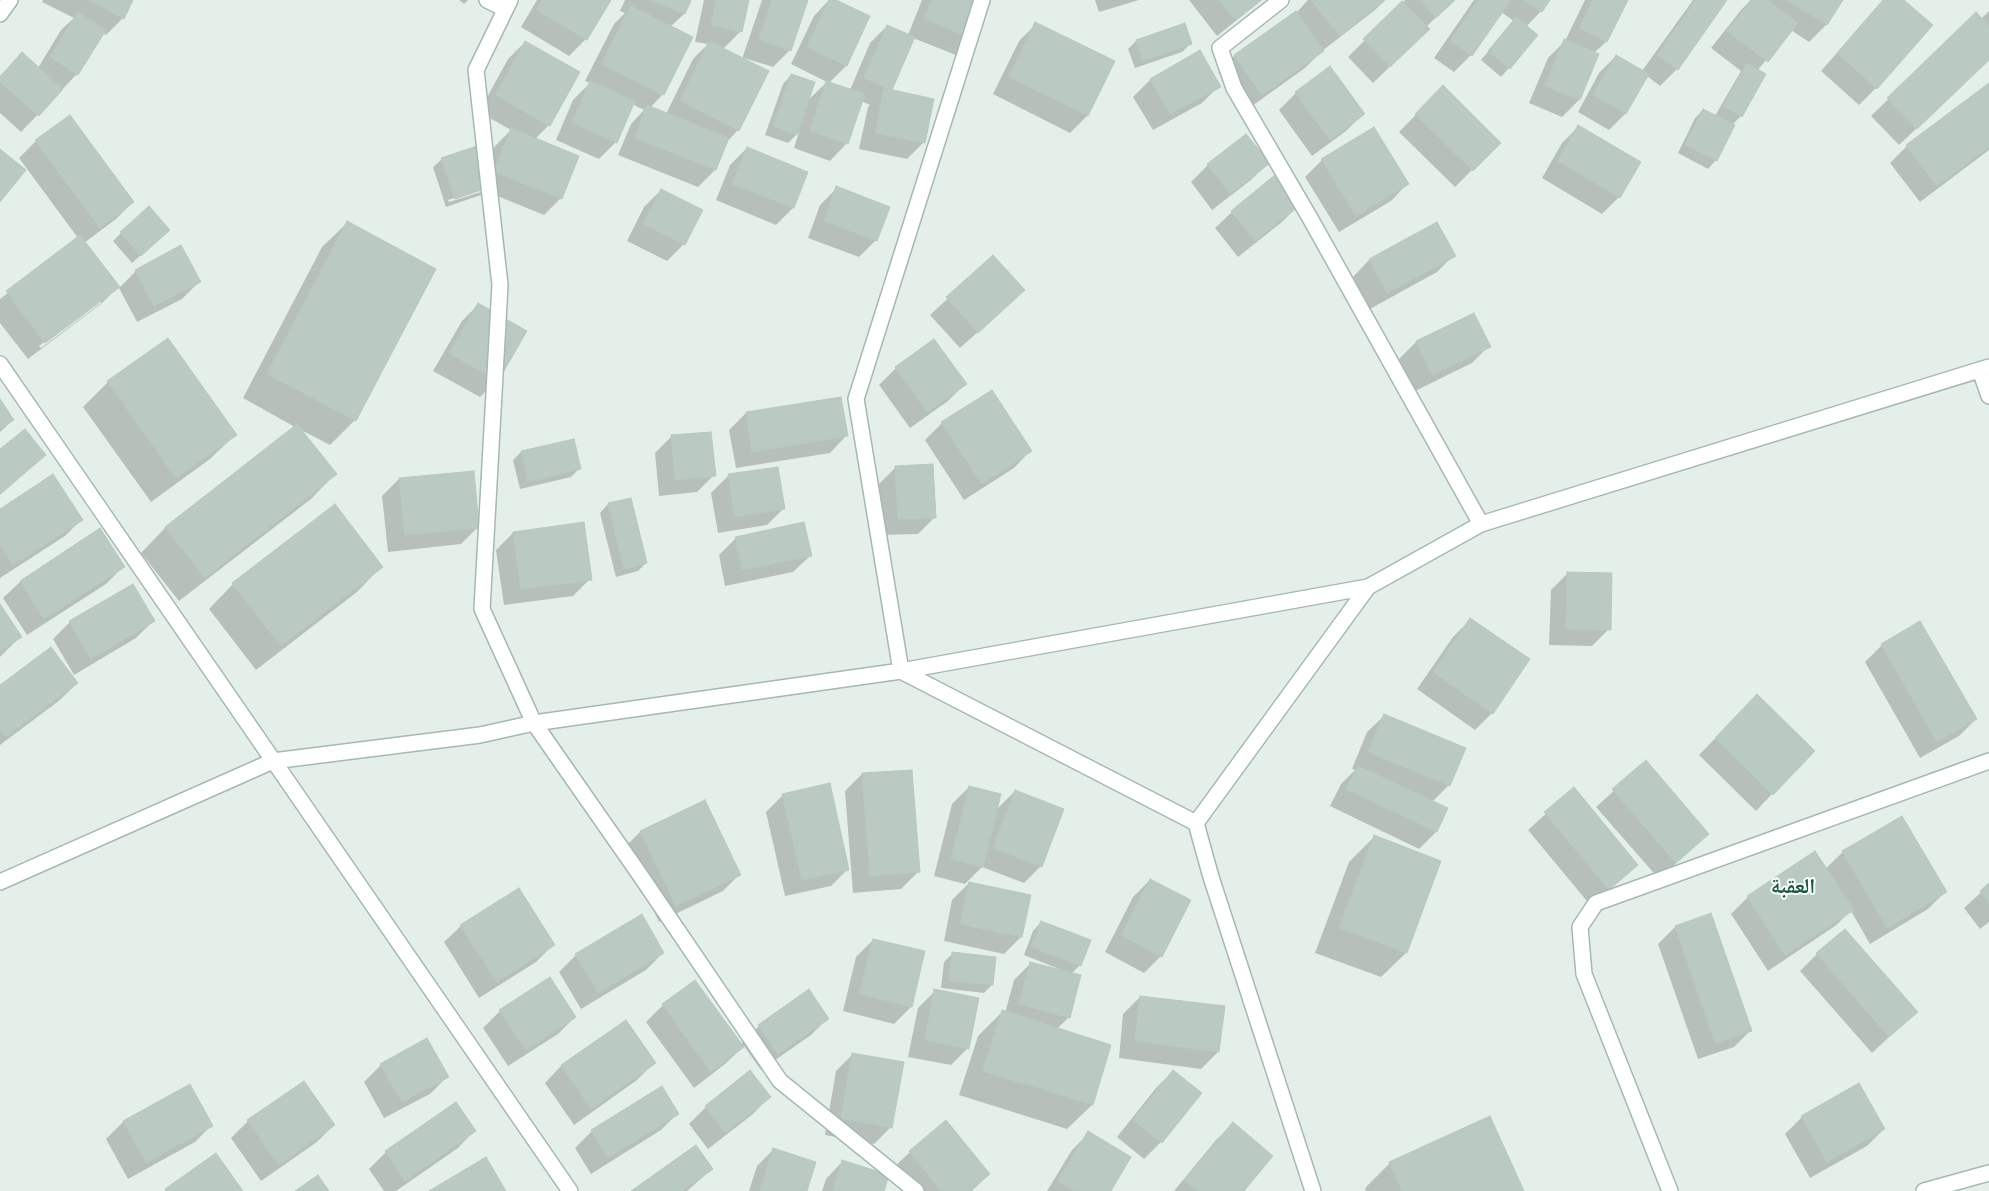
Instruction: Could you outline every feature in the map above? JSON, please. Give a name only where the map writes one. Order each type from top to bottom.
[{"type":"street","points":[[0,14],[10,0]]},
{"type":"street","points":[[487,0],[508,5],[476,70],[500,285],[482,609],[534,723],[780,1081],[916,1191]]},
{"type":"street","points":[[901,670],[856,399],[982,0]]},
{"type":"street","points":[[1281,0],[1220,48],[1234,88],[1310,218],[1481,524]]},
{"type":"street","points":[[0,364],[570,1191]]},
{"type":"street","points":[[0,882],[273,761],[480,735],[534,723],[901,670],[1368,587],[1481,524],[1985,369],[1989,396]]},
{"type":"street","points":[[1196,823],[1368,587]]},
{"type":"street","points":[[901,670],[1196,823],[1211,877],[1313,1191]]},
{"type":"street","points":[[1670,1191],[1584,974],[1580,927],[1596,903],[1989,761]]},
{"type":"street","points":[[1932,1190],[1989,1173]]},
{"type":"building","points":[[88,0],[133,0],[124,19]]},
{"type":"building","points":[[542,0],[611,0],[587,40],[537,10]]},
{"type":"building","points":[[650,0],[691,0],[685,14]]},
{"type":"building","points":[[716,0],[749,0],[742,32],[711,25]]},
{"type":"building","points":[[772,0],[808,0],[791,51],[759,40]]},
{"type":"building","points":[[829,0],[836,0],[870,16],[847,66],[807,47]]},
{"type":"building","points":[[932,0],[989,0],[974,39],[924,19]]},
{"type":"building","points":[[1219,0],[1260,0],[1235,20]]},
{"type":"building","points":[[1311,0],[1385,0],[1340,36]]},
{"type":"building","points":[[1420,0],[1455,0],[1436,18]]},
{"type":"building","points":[[1478,0],[1511,0],[1472,56],[1450,41]]},
{"type":"building","points":[[1524,0],[1550,0],[1542,12]]},
{"type":"building","points":[[1593,0],[1628,0],[1607,42],[1579,28]]},
{"type":"building","points":[[1696,0],[1727,0],[1678,70],[1657,55]]},
{"type":"building","points":[[1751,0],[1768,0],[1798,23],[1768,62],[1727,31]]},
{"type":"building","points":[[1786,0],[1843,0],[1827,25]]},
{"type":"building","points":[[1883,0],[1904,0],[1933,25],[1877,89],[1837,53]]},
{"type":"building","points":[[1402,1],[1430,29],[1390,67],[1363,39]]},
{"type":"building","points":[[631,6],[693,37],[664,95],[601,64]]},
{"type":"building","points":[[1296,11],[1324,51],[1262,95],[1234,55]]},
{"type":"building","points":[[78,12],[106,30],[78,75],[50,57]]},
{"type":"building","points":[[1976,12],[1989,26],[1989,60],[1917,129],[1887,98]]},
{"type":"building","points":[[1516,17],[1538,35],[1510,69],[1488,51]]},
{"type":"building","points":[[1035,22],[1115,61],[1088,116],[1009,77]]},
{"type":"building","points":[[1185,23],[1192,44],[1143,61],[1136,40]]},
{"type":"building","points":[[887,25],[915,37],[892,90],[864,78]]},
{"type":"building","points":[[1564,39],[1599,54],[1580,100],[1545,86]]},
{"type":"building","points":[[525,41],[580,72],[550,126],[495,95]]},
{"type":"building","points":[[709,41],[769,71],[739,131],[680,101]]},
{"type":"building","points":[[1200,50],[1221,87],[1170,114],[1150,79]]},
{"type":"building","points":[[22,52],[63,89],[39,116],[0,82],[0,77]]},
{"type":"building","points":[[1616,55],[1649,74],[1626,114],[1593,95]]},
{"type":"building","points":[[1747,63],[1766,74],[1742,117],[1723,106]]},
{"type":"building","points":[[1330,66],[1365,114],[1330,140],[1295,92]]},
{"type":"building","points":[[791,74],[815,82],[797,135],[773,126]]},
{"type":"building","points":[[590,81],[635,101],[617,143],[572,123]]},
{"type":"building","points":[[826,81],[865,94],[848,144],[810,131]]},
{"type":"building","points":[[1989,83],[1989,147],[1937,186],[1906,145]]},
{"type":"building","points":[[1443,85],[1501,143],[1473,171],[1415,114]]},
{"type":"building","points":[[884,88],[934,99],[925,143],[875,133]]},
{"type":"building","points":[[647,105],[729,138],[716,170],[635,138]]},
{"type":"building","points":[[1703,109],[1735,125],[1717,161],[1685,145]]},
{"type":"building","points":[[70,115],[134,202],[100,228],[35,140]]},
{"type":"building","points":[[1578,125],[1641,162],[1620,198],[1558,161]]},
{"type":"building","points":[[1374,127],[1409,184],[1356,216],[1321,159]]},
{"type":"building","points":[[511,128],[579,156],[562,199],[494,172]]},
{"type":"building","points":[[1246,134],[1270,163],[1230,194],[1207,164]]},
{"type":"building","points":[[477,146],[490,187],[455,199],[441,158]]},
{"type":"building","points":[[747,147],[808,172],[794,208],[732,184]]},
{"type":"building","points":[[0,149],[26,170],[0,202]]},
{"type":"building","points":[[1276,174],[1300,205],[1255,241],[1231,211]]},
{"type":"building","points":[[836,186],[890,207],[877,241],[824,221]]},
{"type":"building","points":[[661,189],[703,210],[685,245],[643,224]]},
{"type":"building","points":[[149,206],[170,230],[141,256],[120,232]]},
{"type":"building","points":[[347,221],[436,269],[356,421],[267,374]]},
{"type":"building","points":[[1437,222],[1456,256],[1387,293],[1369,259]]},
{"type":"building","points":[[80,235],[120,287],[45,343],[6,291]]},
{"type":"building","points":[[181,245],[201,282],[154,306],[135,270]]},
{"type":"building","points":[[993,255],[1025,290],[978,333],[946,297]]},
{"type":"building","points":[[478,303],[527,331],[498,381],[449,353]]},
{"type":"building","points":[[1474,313],[1491,347],[1432,375],[1416,341]]},
{"type":"building","points":[[168,338],[237,435],[176,478],[107,381]]},
{"type":"building","points":[[934,339],[967,384],[927,412],[895,367]]},
{"type":"building","points":[[992,390],[1032,451],[982,484],[941,422]]},
{"type":"building","points":[[841,397],[848,436],[752,452],[746,412]]},
{"type":"building","points":[[0,399],[14,420],[0,429]]},
{"type":"building","points":[[297,424],[337,474],[205,578],[165,527]]},
{"type":"building","points":[[25,429],[46,455],[0,494],[0,449]]},
{"type":"building","points":[[711,432],[716,476],[675,480],[671,435]]},
{"type":"building","points":[[574,439],[581,469],[528,482],[521,451]]},
{"type":"building","points":[[933,464],[936,518],[898,519],[895,466]]},
{"type":"building","points":[[778,467],[785,509],[735,517],[728,474]]},
{"type":"building","points":[[474,471],[479,528],[405,535],[399,478]]},
{"type":"building","points":[[53,474],[83,520],[13,565],[0,544],[0,509]]},
{"type":"building","points":[[631,498],[647,563],[624,569],[608,503]]},
{"type":"building","points":[[335,504],[383,567],[281,646],[232,583]]},
{"type":"building","points":[[584,522],[592,580],[521,589],[513,532]]},
{"type":"building","points":[[804,522],[812,556],[742,570],[735,537]]},
{"type":"building","points":[[100,528],[125,567],[44,619],[20,581]]},
{"type":"building","points":[[1567,572],[1612,573],[1611,630],[1566,629]]},
{"type":"building","points":[[133,584],[155,621],[91,659],[69,621]]},
{"type":"building","points":[[0,604],[22,637],[0,651]]},
{"type":"building","points":[[1470,618],[1530,659],[1493,714],[1433,672]]},
{"type":"building","points":[[1920,621],[1977,719],[1937,742],[1881,644]]},
{"type":"building","points":[[51,647],[78,683],[6,737],[0,729],[0,685]]},
{"type":"building","points":[[1757,694],[1815,751],[1773,795],[1715,738]]},
{"type":"building","points":[[1384,714],[1466,748],[1450,786],[1368,752]]},
{"type":"building","points":[[1646,760],[1709,834],[1676,863],[1612,789]]},
{"type":"building","points":[[1358,766],[1448,808],[1437,832],[1346,789]]},
{"type":"building","points":[[912,770],[920,872],[870,876],[862,773]]},
{"type":"building","points":[[830,783],[849,870],[802,880],[782,794]]},
{"type":"building","points":[[969,786],[1001,794],[983,867],[951,859]]},
{"type":"building","points":[[1574,787],[1638,865],[1609,890],[1544,812]]},
{"type":"building","points":[[1015,790],[1064,809],[1042,867],[993,848]]},
{"type":"building","points":[[705,800],[741,875],[676,906],[640,831]]},
{"type":"building","points":[[1902,816],[1947,892],[1887,928],[1842,851]]},
{"type":"building","points":[[1374,835],[1441,861],[1407,953],[1339,928]]},
{"type":"building","points":[[1815,851],[1854,910],[1785,955],[1747,896]]},
{"type":"building","points":[[1150,879],[1191,900],[1162,957],[1121,935]]},
{"type":"building","points":[[969,882],[1031,895],[1022,937],[960,924]]},
{"type":"building","points":[[1989,883],[1989,903],[1980,891]]},
{"type":"building","points":[[519,888],[555,945],[497,982],[460,925]]},
{"type":"building","points":[[1711,913],[1752,1031],[1715,1043],[1675,926]]},
{"type":"building","points":[[642,914],[664,953],[598,993],[575,954]]},
{"type":"building","points":[[1041,921],[1091,940],[1081,966],[1031,947]]},
{"type":"building","points":[[1845,929],[1918,1012],[1889,1037],[1816,953]]},
{"type":"building","points":[[873,939],[925,951],[912,1007],[859,994]]},
{"type":"building","points":[[952,952],[996,957],[993,985],[949,981]]},
{"type":"building","points":[[1030,962],[1081,975],[1070,1018],[1019,1004]]},
{"type":"building","points":[[550,977],[576,1017],[526,1050],[499,1010]]},
{"type":"building","points":[[695,980],[744,1047],[711,1072],[662,1004]]},
{"type":"building","points":[[809,989],[829,1019],[778,1054],[758,1025]]},
{"type":"building","points":[[934,989],[979,998],[969,1049],[925,1040]]},
{"type":"building","points":[[1140,996],[1225,1006],[1219,1052],[1135,1041]]},
{"type":"building","points":[[1002,1010],[1111,1045],[1093,1105],[983,1071]]},
{"type":"building","points":[[626,1020],[656,1063],[591,1109],[561,1065]]},
{"type":"building","points":[[427,1038],[449,1077],[402,1102],[380,1064]]},
{"type":"building","points":[[852,1053],[904,1062],[892,1128],[841,1118]]},
{"type":"building","points":[[750,1070],[771,1097],[725,1133],[705,1106]]},
{"type":"building","points":[[1173,1070],[1202,1093],[1162,1143],[1133,1120]]},
{"type":"building","points":[[304,1081],[335,1125],[279,1165],[247,1120]]},
{"type":"building","points":[[1859,1083],[1885,1129],[1827,1162],[1801,1116]]},
{"type":"building","points":[[190,1084],[213,1126],[146,1163],[123,1121]]},
{"type":"building","points":[[662,1086],[679,1114],[608,1158],[591,1130]]},
{"type":"building","points":[[456,1102],[476,1131],[405,1181],[385,1151]]},
{"type":"building","points":[[1490,1116],[1524,1191],[1402,1191],[1389,1162]]},
{"type":"building","points":[[946,1120],[990,1174],[970,1191],[941,1191],[909,1151]]},
{"type":"building","points":[[1233,1122],[1273,1156],[1244,1191],[1197,1191],[1184,1180]]},
{"type":"building","points":[[1088,1131],[1131,1157],[1111,1191],[1075,1191],[1058,1181]]},
{"type":"building","points":[[696,1145],[713,1169],[682,1191],[631,1191]]},
{"type":"building","points":[[773,1148],[816,1162],[807,1191],[760,1191]]},
{"type":"building","points":[[216,1153],[243,1191],[166,1191],[165,1189]]},
{"type":"building","points":[[486,1157],[506,1191],[429,1191]]},
{"type":"building","points":[[842,1160],[889,1175],[884,1191],[833,1191]]},
{"type":"building","points":[[318,1175],[329,1191],[295,1191]]},
{"type":"district","name":"العقبة","points":[[1793,887]]}]
